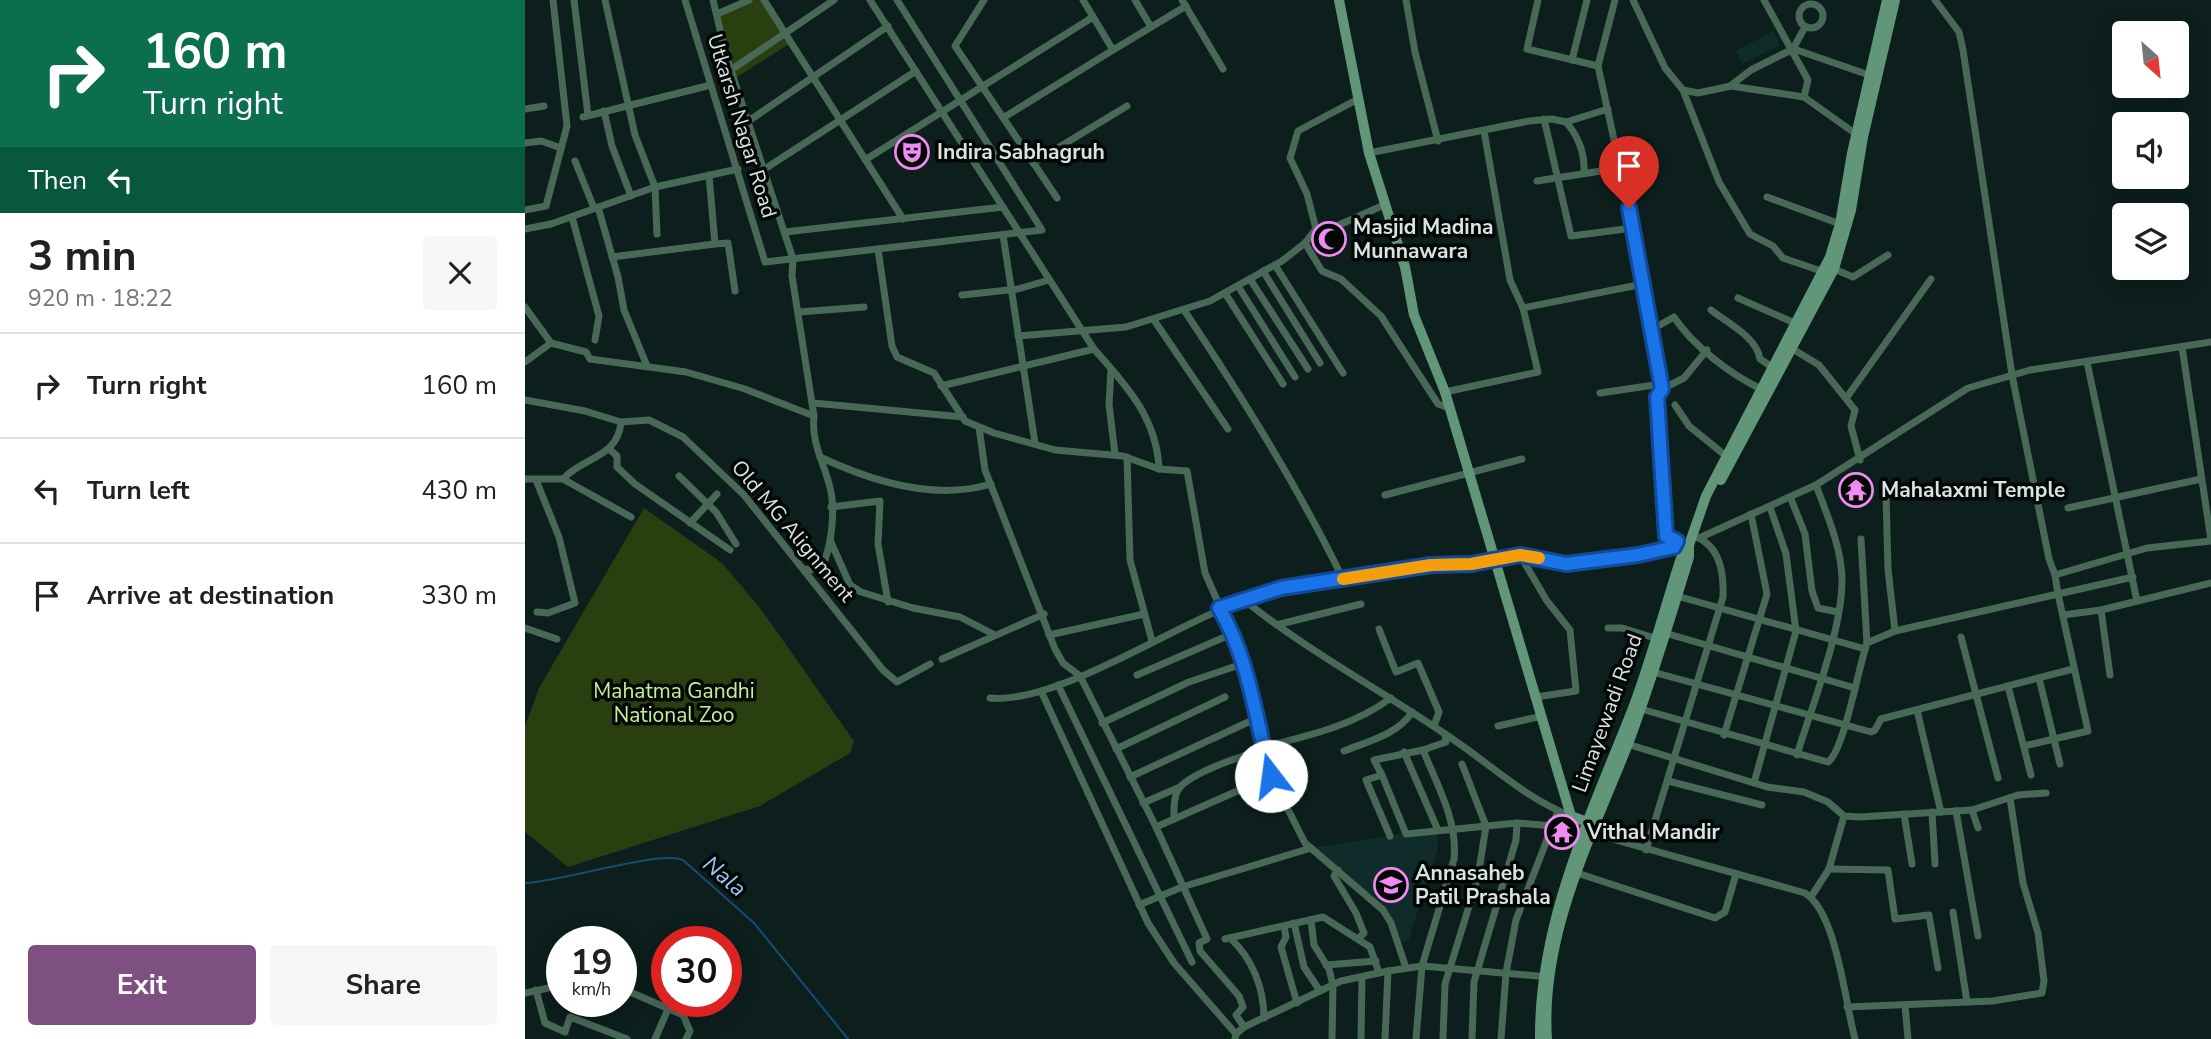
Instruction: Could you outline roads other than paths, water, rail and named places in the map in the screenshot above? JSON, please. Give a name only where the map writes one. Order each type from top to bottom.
[{"type":"street","points":[[525,211],[546,206],[567,126],[553,0]]},
{"type":"street","points":[[574,0],[586,116],[711,85]]},
{"type":"street","points":[[605,0],[635,135],[655,187],[657,234]]},
{"type":"street","name":"Utkarsh Nagar Road","points":[[685,0],[765,262],[793,258]]},
{"type":"street","points":[[713,0],[747,122],[793,258],[792,276],[813,403],[813,431],[832,493],[825,560],[811,570],[804,569]]},
{"type":"street","points":[[717,14],[749,0]]},
{"type":"street","points":[[764,0],[903,219]]},
{"type":"street","points":[[731,70],[834,0]]},
{"type":"street","points":[[870,0],[1081,330],[1146,414],[1158,448],[1159,468]]},
{"type":"street","points":[[793,258],[1042,230],[897,0]]},
{"type":"street","points":[[984,0],[955,46],[1057,198]]},
{"type":"street","points":[[1083,0],[1114,50]]},
{"type":"street","points":[[1135,0],[1151,27]]},
{"type":"street","points":[[1339,0],[1369,153],[1405,267],[1414,315],[1445,392],[1571,816]]},
{"type":"street","points":[[1406,0],[1415,52],[1438,141]]},
{"type":"street","points":[[1538,0],[1527,49],[1598,66]]},
{"type":"street","points":[[1572,60],[1587,0]]},
{"type":"street","points":[[1615,0],[1598,66],[1633,228],[1662,386],[1657,397],[1666,536],[1677,541],[1694,540],[1791,499],[1860,460],[1968,388],[2013,375],[2211,342]]},
{"type":"street","points":[[1633,0],[1665,68],[1683,90],[1719,181],[1750,234],[1773,246],[1783,258],[1853,277],[1888,255]]},
{"type":"street","points":[[1764,0],[1808,80],[1804,97]]},
{"type":"street","points":[[1860,136],[1869,75],[1887,0]]},
{"type":"street","points":[[1860,136],[1895,0]]},
{"type":"street","points":[[1935,0],[1959,32],[1963,50],[2013,375],[2088,731],[2024,746]]},
{"type":"street","points":[[1003,118],[1151,27],[1184,3],[1223,68]]},
{"type":"street","points":[[865,160],[1094,18]]},
{"type":"street","points":[[747,122],[888,26]]},
{"type":"street","points":[[1730,86],[1751,70],[1793,49],[1805,27]]},
{"type":"street","points":[[1793,49],[1869,75]]},
{"type":"street","points":[[763,170],[916,71]]},
{"type":"street","points":[[1683,90],[1698,93],[1730,86],[1761,88],[1804,97],[1860,136]]},
{"type":"street","points":[[1307,241],[1316,229],[1314,216],[1290,158],[1299,131],[1358,99]]},
{"type":"street","points":[[525,109],[544,106]]},
{"type":"street","points":[[1033,163],[1127,106]]},
{"type":"street","points":[[1369,153],[1544,119],[1566,122],[1608,109]]},
{"type":"street","points":[[604,111],[612,146],[631,196]]},
{"type":"street","points":[[1544,119],[1571,236],[1633,228]]},
{"type":"street","points":[[1566,122],[1582,148],[1584,173]]},
{"type":"street","points":[[1445,392],[1538,372],[1523,308],[1510,280],[1484,131]]},
{"type":"street","name":"Limayewadi Road","points":[[1701,513],[1764,390],[1772,367],[1829,271],[1860,136]]},
{"type":"street","name":"Limayewadi Road","points":[[1624,743],[1641,709],[1706,496],[1726,456],[1791,348],[1829,271],[1851,210],[1860,136]]},
{"type":"street","points":[[525,144],[541,141],[561,148]]},
{"type":"street","points":[[575,161],[596,208],[612,257],[624,310],[647,366]]},
{"type":"street","points":[[1537,181],[1620,168]]},
{"type":"street","points":[[525,229],[572,217],[655,187],[737,169]]},
{"type":"street","points":[[709,175],[715,244]]},
{"type":"street","points":[[1767,197],[1840,224]]},
{"type":"street","points":[[1018,335],[1126,327],[1184,310],[1225,293],[1275,265],[1307,241],[1384,205]]},
{"type":"street","points":[[785,232],[1003,207]]},
{"type":"street","points":[[572,217],[599,316],[595,340]]},
{"type":"street","points":[[1003,235],[1035,443]]},
{"type":"street","points":[[1307,241],[1322,271],[1341,279],[1381,316],[1438,404],[1449,408]]},
{"type":"street","points":[[612,257],[728,243],[735,291]]},
{"type":"street","points":[[878,249],[892,346],[897,357],[934,373],[963,417],[979,427],[1055,450],[1115,454],[1159,468],[1187,471],[1205,573],[1219,608],[1234,633],[1245,663],[1271,776],[1305,843],[1383,910],[1391,923],[1406,968]]},
{"type":"street","points":[[1275,265],[1342,373]]},
{"type":"street","points":[[1263,271],[1320,363]]},
{"type":"street","points":[[962,295],[1011,289],[1049,279]]},
{"type":"street","points":[[1250,279],[1308,369]]},
{"type":"street","points":[[1847,397],[1931,279]]},
{"type":"street","points":[[1523,308],[1643,284]]},
{"type":"street","points":[[1238,286],[1295,377]]},
{"type":"street","points":[[1225,293],[1283,384]]},
{"type":"street","points":[[1738,298],[1797,324]]},
{"type":"street","points":[[525,307],[551,344],[586,352],[590,359],[686,372],[745,389],[814,416]]},
{"type":"street","points":[[799,312],[865,307]]},
{"type":"street","points":[[1184,310],[1263,431],[1312,515],[1343,579]]},
{"type":"street","points":[[1711,310],[1743,333],[1760,354],[1760,359],[1772,367]]},
{"type":"street","points":[[1651,330],[1674,317],[1685,333],[1764,390]]},
{"type":"street","points":[[1154,320],[1229,429]]},
{"type":"street","points":[[525,362],[551,344]]},
{"type":"street","points":[[2055,575],[2147,548],[2211,541],[2182,347]]},
{"type":"street","points":[[1791,348],[1818,365],[1847,397],[1855,410],[1851,426],[1860,460]]},
{"type":"street","points":[[941,386],[1094,349]]},
{"type":"street","points":[[1600,393],[1662,386],[1684,378],[1707,350]]},
{"type":"street","points":[[2087,362],[2137,601]]},
{"type":"street","points":[[1111,369],[1109,405],[1115,454]]},
{"type":"street","name":"Old MG Alignment","points":[[525,400],[574,408],[621,422],[649,421],[683,437],[744,495],[874,660],[897,682],[930,663]]},
{"type":"street","points":[[813,403],[963,417]]},
{"type":"street","points":[[1675,405],[1689,426],[1726,456]]},
{"type":"street","points":[[563,479],[577,467],[610,449],[621,422]]},
{"type":"street","points":[[979,427],[985,470],[1016,557],[1044,614],[1049,635],[1063,663],[1080,676],[1156,827],[1207,939],[1199,943],[1201,951],[1239,996],[1243,1007],[1236,1015],[1244,1027]]},
{"type":"street","points":[[610,449],[617,456],[617,467],[635,484],[690,523],[733,547],[708,504],[679,476]]},
{"type":"street","points":[[820,457],[890,482],[933,490],[968,491],[991,484]]},
{"type":"street","points":[[1127,457],[1130,560],[1152,641]]},
{"type":"street","points":[[1385,495],[1522,459]]},
{"type":"street","points":[[525,479],[563,479],[631,517]]},
{"type":"street","points":[[2068,508],[2201,479]]},
{"type":"street","points":[[536,480],[559,537],[575,603],[548,613],[537,612]]},
{"type":"street","points":[[1797,755],[1831,640],[1842,578],[1836,540],[1817,485]]},
{"type":"street","points":[[690,523],[717,494]]},
{"type":"street","points":[[1886,495],[1888,569],[1895,631]]},
{"type":"street","points":[[1791,499],[1805,534],[1818,608],[1838,612]]},
{"type":"street","points":[[831,507],[880,501],[878,544],[888,602]]},
{"type":"street","points":[[1754,783],[1796,631],[1786,554],[1770,507]]},
{"type":"street","points":[[1724,735],[1767,594],[1751,514]]},
{"type":"street","points":[[1641,709],[1797,755],[1825,762],[1832,760],[1865,646],[1861,539]]},
{"type":"street","points":[[829,540],[850,585],[888,602],[960,617],[993,634]]},
{"type":"street","points":[[1646,850],[1720,610],[1724,579],[1714,550],[1694,540]]},
{"type":"street","name":"Limayewadi Road","points":[[1546,976],[1558,907],[1624,743],[1682,555],[1694,540]]},
{"type":"street","points":[[990,698],[1005,699],[1058,685],[1219,608],[1281,588],[1431,565],[1443,567],[1494,561],[1520,555],[1577,563],[1666,551],[1677,541]]},
{"type":"street","points":[[1520,555],[1547,601],[1570,630],[1576,691],[1536,697]]},
{"type":"street","points":[[1677,596],[1796,631],[1865,646],[1895,631],[2133,577]]},
{"type":"street","points":[[2063,615],[2101,610],[2211,583]]},
{"type":"street","points":[[1244,600],[1434,726],[1543,805],[1646,850],[1811,897],[1815,900],[1829,935],[1855,1039]]},
{"type":"street","points":[[1280,624],[1361,604]]},
{"type":"street","points":[[2101,610],[2110,675]]},
{"type":"street","points":[[942,659],[993,634],[1044,614]]},
{"type":"street","points":[[1049,635],[1144,614]]},
{"type":"street","points":[[525,628],[557,639]]},
{"type":"street","points":[[1608,628],[1622,628],[1655,638]]},
{"type":"street","points":[[1379,629],[1396,672],[1418,663],[1439,712],[1434,726]]},
{"type":"street","points":[[1137,676],[1234,633]]},
{"type":"street","points":[[1665,633],[1854,688]]},
{"type":"street","points":[[1961,637],[1974,695],[1998,778]]},
{"type":"street","points":[[1102,723],[1189,682],[1245,663]]},
{"type":"street","points":[[1653,672],[1808,717],[1873,732],[1879,720],[2073,669]]},
{"type":"street","points":[[2039,678],[2060,764]]},
{"type":"street","points":[[1058,685],[1192,962]]},
{"type":"street","points":[[2008,686],[2031,775]]},
{"type":"street","points":[[1041,691],[1139,905],[1174,963],[1235,1037],[1244,1027],[1333,985],[1384,972],[1422,966],[1546,976]]},
{"type":"street","points":[[1116,749],[1225,697]]},
{"type":"street","points":[[1143,803],[1241,756],[1321,733],[1373,711],[1391,698]]},
{"type":"street","points":[[1917,710],[1941,812]]},
{"type":"street","points":[[1344,751],[1382,736],[1408,719],[1412,712]]},
{"type":"street","points":[[1498,726],[1542,716]]},
{"type":"street","points":[[1131,777],[1257,718]]},
{"type":"street","points":[[1444,733],[1446,742],[1423,750],[1374,760],[1406,834],[1437,828],[1517,823],[1552,826]]},
{"type":"street","points":[[1624,743],[1754,783],[1804,792],[1828,802],[1845,816],[1972,810],[2010,797],[2046,793]]},
{"type":"street","points":[[1416,1039],[1422,966],[1454,859],[1453,828],[1423,750]]},
{"type":"street","points":[[1404,752],[1437,828]]},
{"type":"street","points":[[1443,1039],[1445,984],[1478,877],[1486,826],[1462,764]]},
{"type":"street","points":[[1382,775],[1366,780],[1390,836]]},
{"type":"street","points":[[1156,827],[1271,776]]},
{"type":"street","points":[[1668,781],[1762,805]]},
{"type":"street","points":[[1174,819],[1174,801],[1180,787]]},
{"type":"street","points":[[1847,1007],[1967,1002],[2042,993],[2044,981],[2038,933],[2024,883],[2010,797]]},
{"type":"street","points":[[1972,810],[1978,828]]},
{"type":"street","points":[[1501,1039],[1506,973],[1516,920],[1558,811]]},
{"type":"street","points":[[1956,811],[1978,936]]},
{"type":"street","points":[[1932,812],[1935,864]]},
{"type":"street","points":[[1904,814],[1912,864]]},
{"type":"street","points":[[1811,897],[1829,869],[1845,816]]},
{"type":"street","points":[[1472,1039],[1477,971],[1516,840],[1517,823]]},
{"type":"street","name":"Limayewadi Road","points":[[1546,976],[1591,827]]},
{"type":"street","points":[[1139,905],[1182,887],[1311,848]]},
{"type":"street","points":[[1829,869],[1888,870],[1895,919],[1929,915],[1938,968]]},
{"type":"street","points":[[1338,870],[1334,876],[1356,913],[1364,933],[1359,938]]},
{"type":"street","points":[[1577,873],[1715,918],[1725,912],[1735,874]]},
{"type":"street","points":[[1953,912],[1967,1002]]},
{"type":"street","points":[[1264,1018],[1264,1000],[1247,958],[1227,939],[1323,917],[1370,947],[1384,972],[1385,1039]]},
{"type":"street","points":[[1311,920],[1314,944],[1333,985],[1332,1039]]},
{"type":"street","points":[[1294,923],[1304,967],[1320,991]]},
{"type":"street","points":[[1284,926],[1286,937],[1281,947],[1297,1003]]},
{"type":"street","points":[[1326,965],[1376,961]]},
{"type":"street","points":[[1540,1039],[1546,976]]},
{"type":"street","points":[[1546,976],[1547,1039]]},
{"type":"street","points":[[1361,1039],[1362,977]]},
{"type":"street","points":[[525,993],[546,988]]},
{"type":"street","points":[[536,990],[545,1023],[565,1032],[570,1017],[627,1039]]},
{"type":"street","points":[[1905,1004],[1908,1039]]},
{"type":"street","points":[[655,1039],[665,1017]]},
{"type":"street","points":[[684,1017],[690,1031],[686,1039]]},
{"type":"waterway","name":"Nala","points":[[525,883],[653,859],[683,860],[754,923],[848,1039]]},
{"type":"place","name":"Indira Sabhagruh","points":[[912,152]]},
{"type":"place","name":"Masjid Madina Munnawara","points":[[1329,239]]},
{"type":"place","name":"Mahalaxmi Temple","points":[[1856,490]]},
{"type":"place","name":"Vithal Mandir","points":[[1562,832]]},
{"type":"place","name":"Annasaheb Patil Prashala","points":[[1391,885]]},
{"type":"park label","name":"Mahatma Gandhi National Zoo","points":[[674,703]]}]
